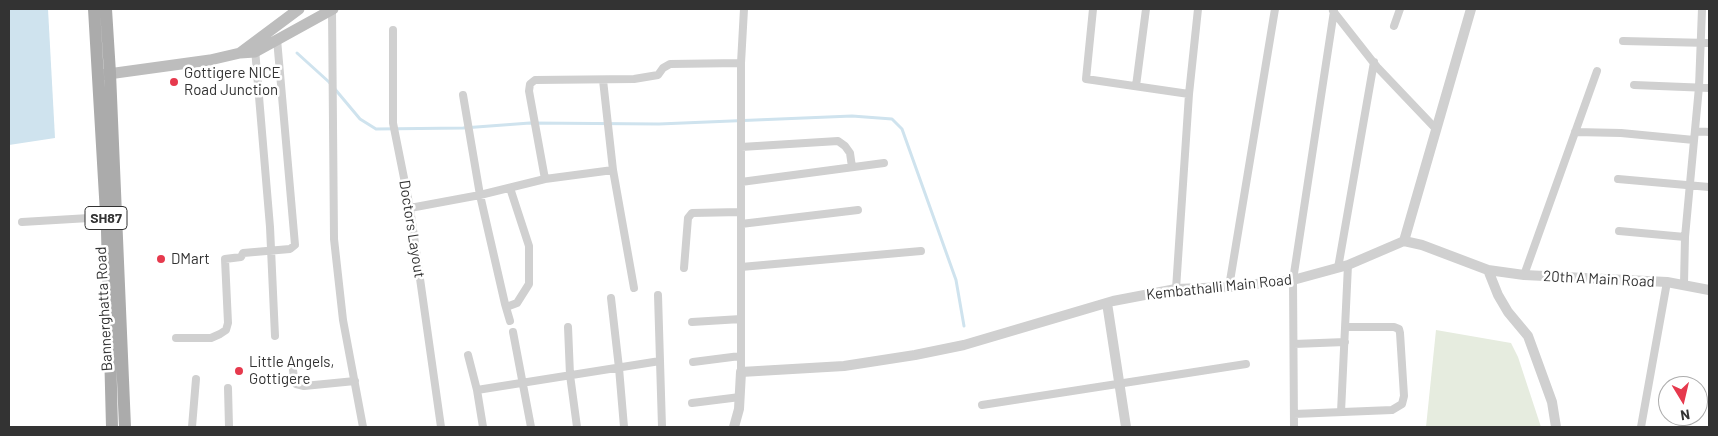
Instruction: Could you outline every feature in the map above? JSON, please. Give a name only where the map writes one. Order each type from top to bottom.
[{"type":"main road","name":"Bannerghatta Road","points":[[94,9],[105,74],[125,427]]},
{"type":"main road","name":"Bannerghatta Road","points":[[106,9],[106,217],[112,427]]},
{"type":"main road","points":[[255,46],[299,9]]},
{"type":"main road","points":[[105,74],[210,60],[240,53],[277,39],[333,9]]},
{"type":"street","points":[[333,9],[334,238],[343,320],[363,427]]},
{"type":"street","points":[[734,427],[740,397],[741,372],[741,63],[744,9]]},
{"type":"street","points":[[1093,9],[1086,79],[1189,94]]},
{"type":"street","points":[[1136,86],[1146,9]]},
{"type":"street","points":[[1176,288],[1189,94],[1198,9]]},
{"type":"street","points":[[1229,287],[1275,9]]},
{"type":"street","points":[[1394,26],[1400,9]]},
{"type":"street","points":[[1471,9],[1404,241],[1422,245],[1488,270],[1503,304],[1528,336],[1552,402],[1556,427]]},
{"type":"street","points":[[1684,284],[1685,237],[1699,87],[1702,9]]},
{"type":"street","points":[[1333,10],[1374,62],[1436,130]]},
{"type":"street","points":[[1294,427],[1293,280],[1333,10]]},
{"type":"street","name":"Doctors Layout","points":[[393,30],[394,129],[410,208],[442,427]]},
{"type":"street","points":[[176,338],[211,338],[226,330],[228,323],[224,261],[240,257],[243,253],[290,249],[295,245],[277,39]]},
{"type":"street","points":[[1623,41],[1709,43]]},
{"type":"street","points":[[255,46],[271,251],[274,336]]},
{"type":"street","points":[[1341,412],[1346,328],[1343,267],[1374,62]]},
{"type":"street","points":[[544,179],[528,90],[530,84],[535,80],[603,80],[652,77],[658,75],[663,68],[670,64],[741,63]]},
{"type":"street","points":[[1524,275],[1596,71]]},
{"type":"street","points":[[603,80],[613,170],[634,288]]},
{"type":"street","points":[[1634,85],[1709,88]]},
{"type":"street","points":[[463,95],[480,195],[510,321]]},
{"type":"street","points":[[1695,131],[1709,132]]},
{"type":"street","points":[[1575,132],[1621,133],[1694,140]]},
{"type":"street","points":[[741,147],[838,140],[850,153],[852,167]]},
{"type":"street","points":[[741,182],[884,163]]},
{"type":"street","points":[[410,208],[480,195],[544,179],[613,170]]},
{"type":"street","points":[[1618,179],[1709,187]]},
{"type":"street","points":[[505,304],[509,306],[517,303],[529,284],[529,246],[510,188]]},
{"type":"street","points":[[741,224],[858,210]]},
{"type":"street","points":[[684,268],[688,218],[692,213],[741,212]]},
{"type":"street","points":[[22,222],[106,217]]},
{"type":"street","points":[[1619,231],[1685,237]]},
{"type":"street","name":"Kembathalli Main Road","points":[[741,372],[844,366],[915,355],[964,345],[1107,303],[1176,288],[1229,287],[1293,280],[1343,267],[1404,241]]},
{"type":"street","points":[[741,267],[921,251]]},
{"type":"street","name":"20th A Main Road","points":[[1488,270],[1524,275],[1667,282],[1709,290]]},
{"type":"street","points":[[1641,427],[1667,282]]},
{"type":"street","points":[[658,295],[662,427]]},
{"type":"street","points":[[611,298],[624,427]]},
{"type":"street","points":[[1107,303],[1126,427]]},
{"type":"street","points":[[692,322],[741,319]]},
{"type":"street","points":[[568,327],[570,375],[577,427]]},
{"type":"street","points":[[1294,414],[1392,410],[1402,404],[1404,396],[1399,329],[1394,327],[1346,328]]},
{"type":"street","points":[[512,332],[531,427]]},
{"type":"street","points":[[1294,344],[1345,342]]},
{"type":"street","points":[[468,355],[477,390],[483,427]]},
{"type":"street","points":[[693,362],[740,356]]},
{"type":"street","points":[[477,390],[660,361]]},
{"type":"street","points":[[292,362],[296,384],[304,386],[355,381]]},
{"type":"street","points":[[982,405],[1246,364]]},
{"type":"street","points":[[192,427],[196,379]]},
{"type":"street","points":[[228,388],[229,427]]},
{"type":"street","points":[[692,403],[740,397]]},
{"type":"shaded area","points":[[1436,330],[1511,343],[1518,357],[1541,427],[1426,427]]},
{"type":"water","points":[[9,9],[48,9],[55,138],[9,145]]},
{"type":"waterway","points":[[297,53],[329,82],[360,119],[376,129],[463,128],[530,123],[659,124],[852,116],[892,119],[902,129],[956,280],[964,326]]},
{"type":"place","name":"Gottigere NICE Road Junction","points":[[174,82]]},
{"type":"place","name":"DMart","points":[[161,259]]},
{"type":"place","name":"Little Angels, Gottigere","points":[[239,371]]}]
